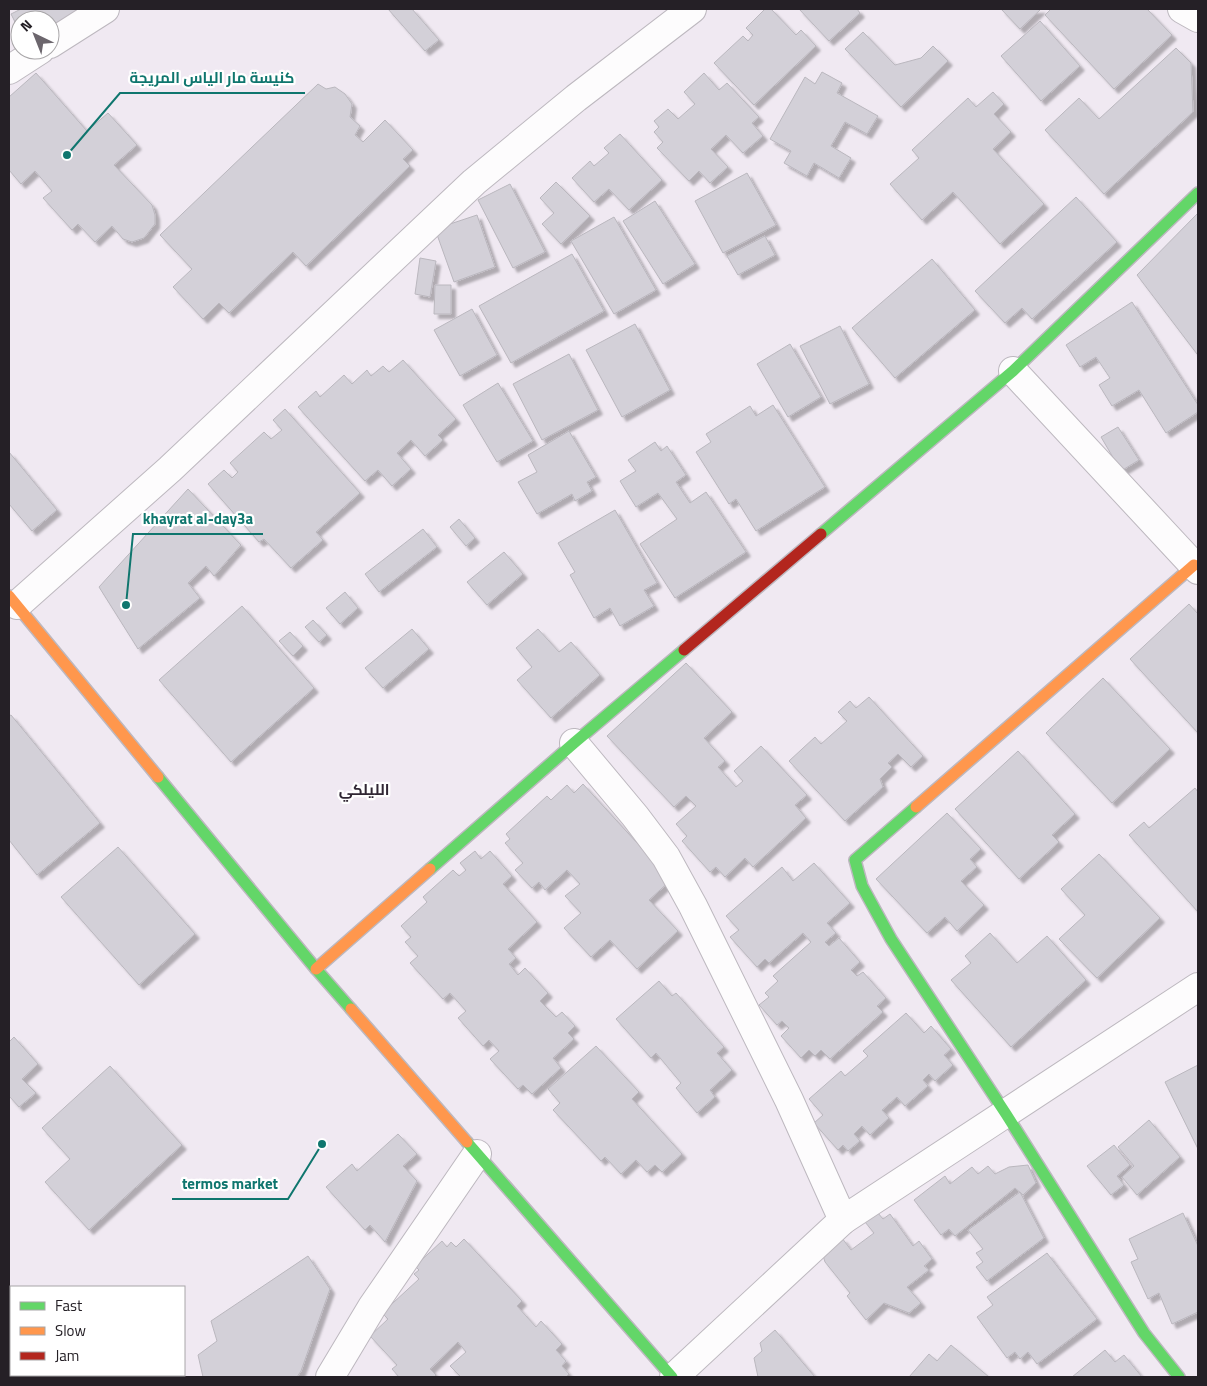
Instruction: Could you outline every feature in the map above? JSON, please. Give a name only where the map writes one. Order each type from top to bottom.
[{"type":"street","points":[[60,38],[105,9]]},
{"type":"street","points":[[692,9],[576,98],[474,182],[170,469],[13,600],[316,969],[673,1377],[843,1220],[1198,987]]},
{"type":"street","points":[[1182,9],[1198,18]]},
{"type":"street","points":[[9,70],[24,60]]},
{"type":"street","points":[[316,969],[574,743],[1013,371],[1198,193]]},
{"type":"street","points":[[1013,371],[1196,568],[855,860],[862,886],[891,940],[1006,1114],[1144,1333],[1179,1377]]},
{"type":"street","points":[[574,743],[635,816],[666,857],[694,906],[789,1100],[843,1220]]},
{"type":"street","points":[[330,1377],[372,1307],[476,1154]]},
{"type":"building","points":[[84,9],[60,21],[60,10],[19,10]]},
{"type":"building","points":[[388,9],[412,9],[439,40],[425,51]]},
{"type":"building","points":[[765,9],[771,9],[796,35],[801,30],[816,46],[754,105],[714,63],[743,36],[748,41],[753,35],[746,28]]},
{"type":"building","points":[[799,9],[857,9],[860,13],[829,41]]},
{"type":"building","points":[[1001,9],[1041,9],[1020,29]]},
{"type":"building","points":[[1051,9],[1147,9],[1172,35],[1114,89],[1045,15]]},
{"type":"building","points":[[1040,21],[1080,66],[1041,101],[1001,56]]},
{"type":"building","points":[[863,32],[895,65],[921,58],[933,46],[948,61],[901,107],[845,49]]},
{"type":"building","points":[[1176,48],[1191,63],[1193,112],[1104,194],[1045,130],[1079,98],[1099,119]]},
{"type":"building","points":[[822,72],[842,83],[837,93],[878,116],[867,134],[845,122],[831,146],[851,158],[839,178],[814,163],[807,176],[784,163],[791,151],[770,139],[805,77],[815,84]]},
{"type":"building","points":[[36,73],[87,131],[108,113],[137,145],[114,165],[152,205],[155,224],[144,238],[132,242],[123,239],[112,226],[95,242],[78,224],[72,230],[43,198],[52,191],[35,171],[21,184],[9,170],[9,97]]},
{"type":"building","points":[[704,73],[719,90],[727,83],[759,117],[752,123],[763,136],[743,153],[726,135],[711,149],[728,167],[710,183],[699,171],[689,181],[657,148],[663,142],[654,132],[659,127],[654,121],[668,109],[678,119],[695,104],[684,92]]},
{"type":"building","points":[[318,84],[326,89],[335,87],[345,94],[352,104],[350,117],[360,126],[355,135],[363,142],[385,120],[413,150],[403,159],[410,166],[306,266],[293,252],[229,313],[219,303],[203,319],[173,287],[192,269],[160,235]]},
{"type":"building","points":[[993,92],[1004,104],[994,114],[1011,132],[993,149],[1044,204],[1000,244],[953,192],[922,220],[890,184],[919,158],[912,150],[968,98],[976,107]]},
{"type":"building","points":[[620,134],[662,180],[629,210],[609,189],[594,202],[572,178],[590,161],[594,166],[609,153],[604,148]]},
{"type":"building","points":[[747,173],[776,225],[723,253],[695,201]]},
{"type":"building","points":[[556,182],[590,216],[561,244],[542,224],[554,213],[540,198]]},
{"type":"building","points":[[510,184],[545,252],[513,268],[478,200]]},
{"type":"building","points":[[1076,197],[1117,242],[1032,319],[1022,308],[1005,323],[975,291]]},
{"type":"building","points":[[655,201],[695,264],[663,284],[623,221]]},
{"type":"building","points":[[1198,213],[1198,353],[1197,354],[1137,275]]},
{"type":"building","points":[[477,215],[495,267],[454,282],[435,229]]},
{"type":"building","points":[[614,217],[656,290],[614,314],[571,241]]},
{"type":"building","points":[[765,236],[775,255],[738,275],[727,256]]},
{"type":"building","points":[[572,254],[604,311],[511,363],[479,306]]},
{"type":"building","points":[[420,258],[436,261],[430,297],[415,294]]},
{"type":"building","points":[[932,259],[975,310],[895,378],[852,328]]},
{"type":"building","points":[[435,285],[451,285],[451,314],[434,314]]},
{"type":"building","points":[[1132,302],[1198,405],[1198,412],[1166,433],[1139,390],[1112,406],[1099,385],[1110,378],[1096,357],[1080,367],[1066,345]]},
{"type":"building","points":[[472,309],[497,355],[460,376],[434,330]]},
{"type":"building","points":[[635,324],[670,390],[622,417],[586,350]]},
{"type":"building","points":[[840,326],[869,384],[830,404],[800,346]]},
{"type":"building","points":[[790,344],[821,397],[788,417],[757,364]]},
{"type":"building","points":[[569,354],[598,410],[542,440],[513,384]]},
{"type":"building","points":[[403,360],[456,419],[438,435],[443,440],[425,456],[411,440],[397,453],[411,469],[392,486],[378,470],[365,481],[298,407],[316,391],[320,397],[344,375],[352,384],[367,370],[371,376],[383,366],[389,372]]},
{"type":"building","points":[[498,383],[533,441],[497,462],[463,405]]},
{"type":"building","points":[[773,405],[825,487],[756,531],[736,499],[729,504],[696,452],[711,442],[706,434],[750,406],[756,416]]},
{"type":"building","points":[[285,409],[360,493],[316,532],[323,540],[291,568],[264,539],[259,542],[208,484],[224,470],[232,478],[238,472],[230,463],[264,432],[271,439],[282,430],[273,420]]},
{"type":"building","points":[[1118,427],[1139,460],[1121,471],[1101,437]]},
{"type":"building","points":[[569,431],[596,477],[587,482],[592,491],[575,501],[572,494],[537,514],[518,482],[537,472],[528,455]]},
{"type":"building","points":[[655,442],[661,451],[667,446],[686,475],[676,482],[690,503],[706,492],[746,552],[675,598],[640,544],[677,519],[658,493],[636,507],[620,481],[636,471],[628,460]]},
{"type":"building","points":[[9,452],[57,510],[32,531],[9,504]]},
{"type":"building","points":[[188,489],[241,545],[214,576],[206,566],[188,583],[200,598],[138,649],[99,587]]},
{"type":"building","points":[[615,510],[657,583],[644,590],[654,606],[620,626],[610,608],[594,618],[570,575],[575,572],[558,543]]},
{"type":"building","points":[[459,519],[475,538],[466,546],[450,527]]},
{"type":"building","points":[[423,529],[437,547],[379,592],[365,574]]},
{"type":"building","points":[[504,552],[523,574],[487,605],[467,582]]},
{"type":"building","points":[[345,592],[358,608],[340,624],[326,608]]},
{"type":"building","points":[[1189,604],[1198,614],[1198,733],[1130,659]]},
{"type":"building","points":[[242,606],[314,688],[231,762],[159,680]]},
{"type":"building","points":[[313,620],[327,635],[319,642],[305,627]]},
{"type":"building","points":[[412,629],[429,649],[383,688],[365,668]]},
{"type":"building","points":[[538,629],[559,652],[571,642],[600,675],[551,718],[517,680],[532,667],[516,648]]},
{"type":"building","points":[[290,632],[303,646],[293,656],[279,641]]},
{"type":"building","points":[[686,663],[732,712],[704,738],[725,761],[718,767],[736,787],[743,781],[734,771],[761,746],[807,795],[795,805],[806,818],[753,867],[745,858],[725,877],[716,867],[710,872],[682,841],[687,836],[676,824],[696,806],[686,796],[674,807],[607,736]]},
{"type":"building","points":[[1103,678],[1170,749],[1112,803],[1046,733]]},
{"type":"building","points":[[869,697],[923,756],[911,767],[898,754],[888,763],[892,767],[880,779],[883,787],[845,821],[789,761],[815,737],[821,744],[847,721],[838,712],[850,701],[856,708]]},
{"type":"building","points":[[11,715],[100,823],[37,875],[9,840],[9,716]]},
{"type":"building","points":[[1018,751],[1075,814],[1052,835],[1059,842],[1019,879],[955,809]]},
{"type":"building","points":[[583,784],[671,880],[649,900],[678,931],[637,969],[610,940],[591,957],[564,928],[581,913],[565,896],[580,884],[567,870],[545,890],[539,882],[532,888],[515,870],[523,863],[505,843],[510,839],[506,834],[547,796],[551,800],[567,785],[574,793]]},
{"type":"building","points":[[1195,788],[1198,792],[1198,912],[1129,835],[1144,822],[1149,828]]},
{"type":"building","points":[[947,813],[981,849],[970,859],[977,867],[961,881],[984,905],[957,931],[945,917],[927,933],[876,879]]},
{"type":"building","points":[[118,847],[195,934],[139,985],[61,897]]},
{"type":"building","points":[[475,851],[481,859],[490,851],[512,876],[503,884],[537,922],[508,949],[516,958],[509,964],[518,975],[525,968],[548,993],[540,1001],[556,1017],[562,1012],[575,1026],[568,1033],[574,1039],[553,1058],[561,1068],[532,1094],[523,1085],[518,1089],[490,1059],[499,1051],[489,1040],[483,1046],[458,1018],[466,1011],[450,993],[443,999],[410,963],[418,956],[405,942],[411,937],[401,926],[427,902],[423,897],[453,870],[459,876],[466,870],[460,863]]},
{"type":"building","points":[[1099,854],[1160,918],[1097,978],[1059,939],[1085,915],[1061,889]]},
{"type":"building","points":[[814,863],[850,903],[827,923],[836,933],[825,942],[829,946],[839,938],[860,962],[851,970],[857,976],[863,972],[886,998],[877,1006],[883,1012],[830,1059],[821,1050],[815,1056],[809,1050],[801,1058],[781,1036],[789,1028],[782,1021],[777,1025],[759,1005],[769,997],[765,993],[778,981],[773,976],[811,942],[803,933],[769,963],[765,959],[757,967],[730,937],[739,930],[726,916],[782,867],[793,881]]},
{"type":"building","points":[[990,933],[1017,963],[1047,936],[1086,980],[1011,1047],[951,980],[971,963],[965,956]]},
{"type":"building","points":[[659,981],[672,996],[676,993],[724,1047],[717,1053],[732,1070],[710,1090],[715,1097],[697,1113],[676,1088],[681,1083],[656,1053],[651,1058],[616,1019]]},
{"type":"building","points":[[906,1013],[924,1033],[931,1026],[951,1049],[944,1055],[953,1065],[935,1081],[929,1074],[923,1080],[928,1086],[905,1106],[897,1097],[882,1110],[889,1118],[870,1135],[862,1126],[854,1134],[860,1141],[848,1151],[843,1145],[838,1150],[814,1123],[823,1115],[809,1099],[841,1071],[845,1076],[868,1056],[863,1051]]},
{"type":"building","points":[[14,1037],[38,1064],[22,1079],[36,1093],[19,1107],[9,1096],[9,1042]]},
{"type":"building","points":[[596,1046],[639,1092],[632,1099],[682,1154],[662,1172],[655,1165],[647,1172],[636,1160],[621,1174],[605,1157],[601,1161],[553,1110],[560,1103],[548,1089]]},
{"type":"building","points":[[1198,1065],[1198,1149],[1165,1082]]},
{"type":"building","points":[[110,1066],[182,1145],[89,1230],[45,1182],[70,1159],[42,1128]]},
{"type":"building","points":[[1149,1120],[1180,1157],[1137,1195],[1122,1177],[1134,1166],[1118,1147]]},
{"type":"building","points":[[398,1134],[417,1154],[403,1166],[417,1181],[385,1242],[370,1225],[365,1230],[326,1187],[352,1164],[357,1171]]},
{"type":"building","points":[[1114,1145],[1130,1165],[1117,1176],[1124,1185],[1111,1195],[1087,1166]]},
{"type":"building","points":[[1028,1165],[1036,1183],[1023,1195],[1015,1188],[955,1236],[949,1229],[941,1235],[914,1200],[945,1176],[950,1184],[972,1167],[978,1174],[988,1166],[995,1174],[1009,1167]]},
{"type":"building","points":[[1020,1192],[1044,1238],[987,1281],[976,1267],[983,1262],[976,1253],[983,1249],[968,1230]]},
{"type":"building","points":[[878,1213],[883,1219],[890,1214],[913,1246],[919,1241],[932,1259],[924,1266],[929,1270],[907,1287],[921,1303],[909,1313],[884,1303],[866,1320],[847,1296],[850,1293],[825,1262],[822,1252],[842,1238],[851,1250],[874,1233],[865,1222]]},
{"type":"building","points":[[1183,1213],[1198,1246],[1198,1312],[1172,1324],[1159,1293],[1148,1299],[1131,1262],[1138,1259],[1129,1239]]},
{"type":"building","points":[[464,1239],[522,1301],[517,1306],[536,1327],[541,1321],[562,1344],[556,1350],[566,1361],[562,1366],[569,1374],[566,1377],[461,1377],[450,1366],[466,1352],[458,1342],[430,1369],[436,1375],[434,1377],[399,1377],[392,1369],[397,1365],[370,1336],[388,1319],[382,1313],[419,1279],[414,1274],[419,1270],[415,1266],[442,1241],[447,1247],[451,1242],[456,1247]]},
{"type":"building","points":[[1047,1253],[1097,1319],[1037,1364],[1028,1352],[1020,1359],[1015,1352],[1007,1358],[977,1317],[993,1305],[987,1297]]},
{"type":"building","points":[[308,1256],[330,1289],[301,1371],[297,1377],[203,1377],[198,1355],[217,1341],[211,1321]]},
{"type":"building","points":[[9,1296],[10,1376],[16,1376],[9,1377]]},
{"type":"building","points":[[775,1330],[815,1377],[758,1377],[754,1358],[762,1351],[760,1343]]},
{"type":"building","points":[[951,1345],[989,1377],[909,1377],[929,1354],[937,1361]]},
{"type":"building","points":[[1105,1350],[1115,1362],[1124,1355],[1142,1377],[1072,1377]]},
{"type":"building","points":[[117,1376],[172,1377],[118,1377]]},
{"type":"traffic: fast","points":[[821,534],[1013,371],[1198,193]]},
{"type":"traffic: fast","points":[[430,869],[684,650]]},
{"type":"traffic: fast","points":[[158,777],[351,1009]]},
{"type":"traffic: fast","points":[[916,807],[855,860],[862,886],[891,939],[1006,1114],[1144,1333],[1179,1377]]},
{"type":"traffic: fast","points":[[467,1142],[672,1377]]},
{"type":"traffic: slow","points":[[916,807],[1194,565]]},
{"type":"traffic: slow","points":[[9,596],[158,777]]},
{"type":"traffic: slow","points":[[316,969],[430,869]]},
{"type":"traffic: slow","points":[[351,1009],[467,1142]]},
{"type":"traffic: jam","points":[[684,650],[821,534]]},
{"type":"place","name":"كنيسة مار الياس المريجة","points":[[67,155]]},
{"type":"place","name":"khayrat al-day3a","points":[[126,605]]},
{"type":"place","name":"termos market","points":[[322,1144]]},
{"type":"district","name":"الليلكي","points":[[364,789]]}]
